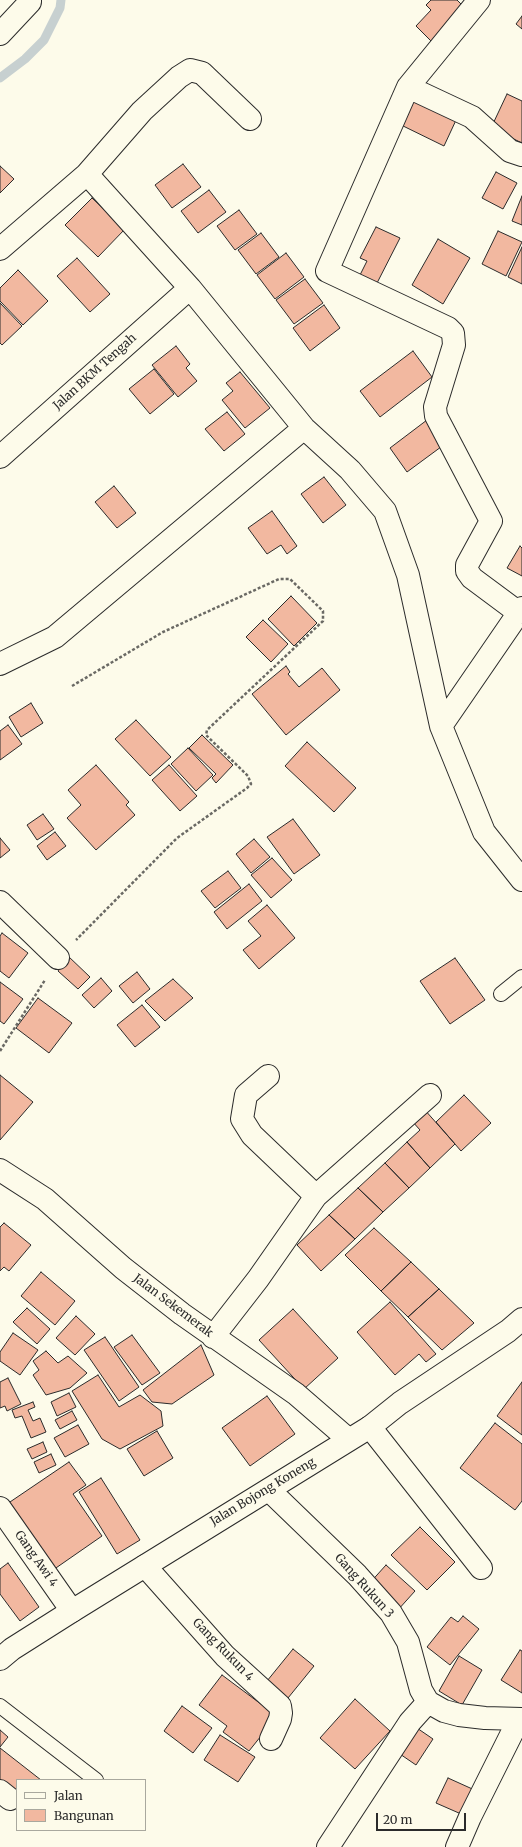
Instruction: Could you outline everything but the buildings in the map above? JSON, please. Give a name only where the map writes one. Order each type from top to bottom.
[{"type":"street","points":[[0,34],[30,2],[30,0]]},
{"type":"street","points":[[441,726],[520,611],[472,578],[467,571],[467,565],[490,521],[436,416],[435,407],[454,345],[453,333],[448,328],[327,271],[408,87],[480,0]]},
{"type":"street","points":[[0,249],[87,174],[142,111],[179,76],[190,70],[202,73],[250,119]]},
{"type":"street","points":[[408,87],[472,117],[510,151],[522,155]]},
{"type":"street","points":[[87,174],[190,288],[304,428],[350,470],[385,511],[408,574],[441,726],[484,832],[522,880]]},
{"type":"street","name":"Jalan BKM Tengah","points":[[0,457],[190,288]]},
{"type":"street","points":[[0,664],[55,637],[304,428]]},
{"type":"street","points":[[0,902],[58,958]]},
{"type":"street","points":[[268,1076],[246,1095],[242,1119],[252,1135],[316,1196]]},
{"type":"street","points":[[213,1337],[258,1279],[316,1196],[430,1095]]},
{"type":"street","name":"Jalan Sekemerak","points":[[0,1170],[45,1199],[123,1268],[213,1337],[296,1394],[348,1439]]},
{"type":"street","name":"Jalan Bojong Koneng","points":[[0,1659],[12,1649],[196,1533],[269,1490],[348,1439],[370,1427],[400,1403],[508,1331],[522,1320]]},
{"type":"street","points":[[370,1427],[481,1568]]},
{"type":"street","name":"Gang Rukun 3","points":[[269,1490],[357,1575],[391,1613],[408,1642],[421,1690],[428,1702]]},
{"type":"street","name":"Gang Awi 4","points":[[0,1508],[72,1611]]},
{"type":"street","name":"Gang Rukun 4","points":[[145,1566],[225,1656],[280,1706],[280,1719],[271,1739]]},
{"type":"street","points":[[328,1847],[410,1722],[428,1702],[444,1711],[459,1715],[485,1718],[522,1719]]},
{"type":"street","points":[[458,1847],[473,1812],[512,1733],[522,1719]]},
{"type":"lane","points":[[501,994],[522,977]]},
{"type":"lane","points":[[0,1706],[95,1779]]},
{"type":"path","points":[[0,1051],[58,958],[177,838],[251,784],[248,776],[206,735],[206,730],[323,621],[323,611],[290,579],[279,579],[163,632],[72,686]]},
{"type":"waterway","points":[[0,78],[25,59],[44,40],[60,8],[61,0]]}]
